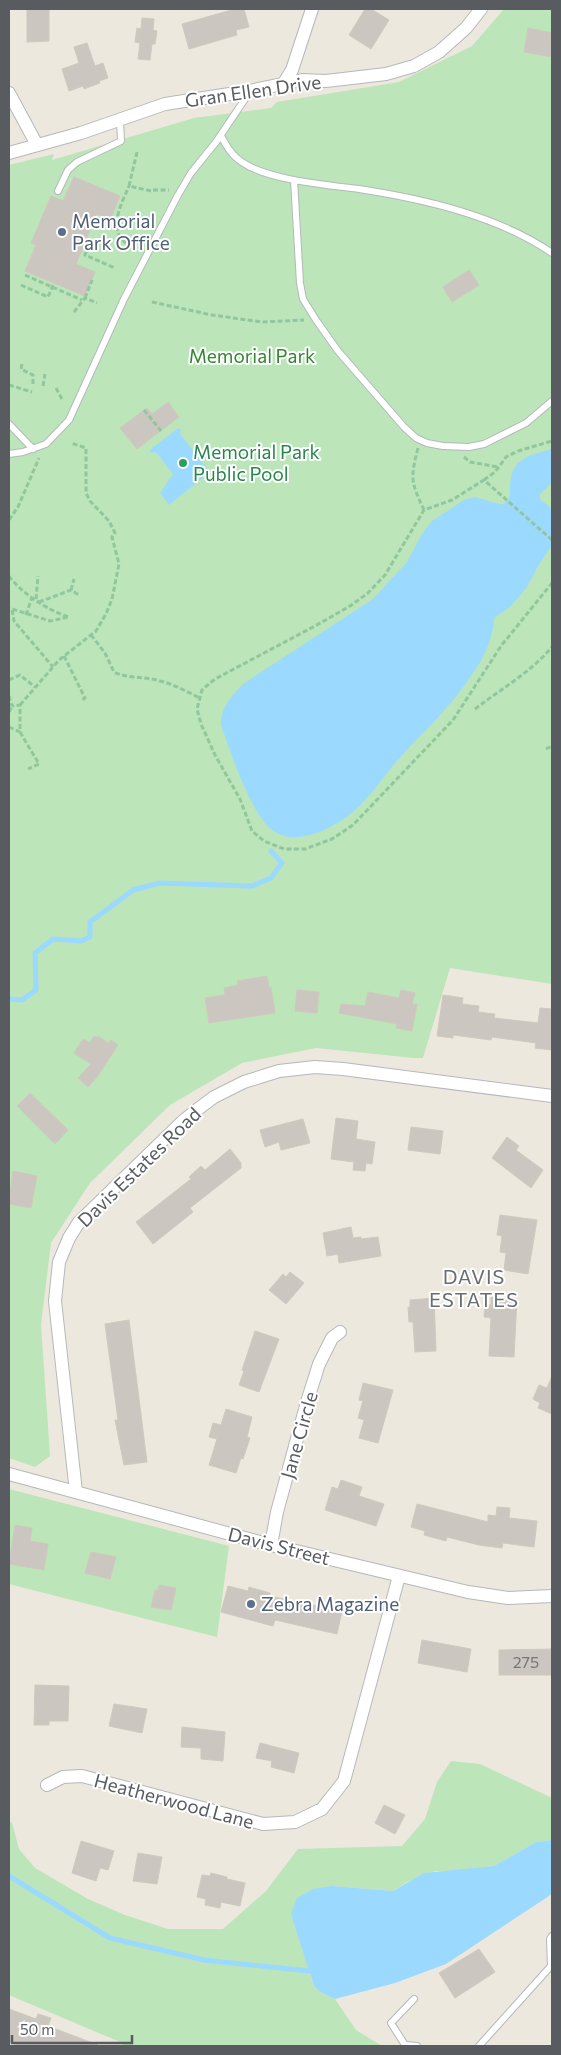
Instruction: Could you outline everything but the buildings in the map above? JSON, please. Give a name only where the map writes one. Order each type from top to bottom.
[{"type":"street","points":[[284,83],[292,70],[312,9]]},
{"type":"street","name":"Gran Ellen Drive","points":[[9,153],[81,133],[165,104],[250,92],[284,83],[386,74],[414,66],[439,52],[466,28],[482,9]]},
{"type":"street","points":[[9,93],[37,145]]},
{"type":"street","name":"Davis Estates Road","points":[[76,1492],[54,1301],[60,1262],[69,1238],[79,1222],[182,1122],[214,1097],[244,1082],[279,1071],[315,1067],[552,1096]]},
{"type":"street","name":"Jane Circle","points":[[271,1544],[277,1512],[316,1374],[325,1350],[332,1338],[340,1332]]},
{"type":"street","name":"Davis Street","points":[[9,1474],[399,1576],[489,1596],[508,1598],[552,1596]]},
{"type":"street","name":"Heatherwood Lane","points":[[47,1785],[64,1777],[82,1776],[263,1824],[295,1822],[322,1809],[344,1781],[399,1576]]},
{"type":"lane","points":[[9,454],[46,444],[69,420],[124,299],[178,195],[191,173],[216,142],[250,92]]},
{"type":"lane","points":[[58,191],[68,170],[78,162],[121,141],[120,120]]},
{"type":"lane","points":[[220,136],[228,148],[242,162],[253,168],[294,180],[362,190],[440,206],[510,228],[532,239],[552,253]]},
{"type":"lane","points":[[294,180],[300,283],[303,299],[338,351],[404,427],[420,440],[444,446],[459,447],[484,444],[526,423],[552,402]]},
{"type":"lane","points":[[9,424],[32,449]]},
{"type":"lane","points":[[479,2046],[552,1966],[550,1939],[552,1936]]},
{"type":"lane","points":[[414,1999],[391,2023],[405,2045],[418,2046]]},
{"type":"path","points":[[126,243],[120,238],[117,215],[129,186],[137,152]]},
{"type":"path","points":[[129,186],[152,190],[168,190]]},
{"type":"path","points":[[86,240],[90,242],[85,255],[115,268]]},
{"type":"path","points":[[25,275],[97,303]]},
{"type":"path","points":[[74,312],[84,299],[92,280]]},
{"type":"path","points":[[21,285],[48,297],[53,285]]},
{"type":"path","points":[[152,302],[212,315],[262,322],[316,320]]},
{"type":"path","points":[[22,364],[21,369],[33,376],[32,384]]},
{"type":"path","points":[[43,386],[45,374]]},
{"type":"path","points":[[9,385],[32,392]]},
{"type":"path","points":[[56,388],[63,401]]},
{"type":"path","points":[[144,410],[161,431]]},
{"type":"path","points":[[420,440],[413,466],[412,485],[424,510]]},
{"type":"path","points":[[552,441],[518,451],[506,457],[495,472],[484,480],[452,500],[424,510],[385,575],[368,593],[350,606],[315,626],[214,680],[202,690],[197,709],[201,724],[215,755],[240,798],[252,830],[264,841],[284,850],[305,849],[332,839],[353,825],[453,720],[501,646],[552,583]]},
{"type":"path","points":[[28,769],[38,764],[20,732],[20,705],[64,656],[96,632],[112,599],[119,564],[112,537],[115,533],[90,502],[86,493],[86,448],[71,443]]},
{"type":"path","points":[[459,447],[464,458],[470,462],[498,467]]},
{"type":"path","points":[[9,520],[18,507],[40,456]]},
{"type":"path","points":[[484,480],[552,540]]},
{"type":"path","points":[[38,576],[38,601]]},
{"type":"path","points":[[9,578],[49,610],[69,617],[50,621],[10,609]]},
{"type":"path","points":[[71,590],[74,579]]},
{"type":"path","points":[[38,601],[71,590]]},
{"type":"path","points":[[71,590],[79,595]]},
{"type":"path","points":[[26,615],[32,597]]},
{"type":"path","points":[[9,613],[10,609]]},
{"type":"path","points":[[10,609],[14,621],[53,667]]},
{"type":"path","points":[[91,636],[105,653],[114,672],[126,677],[139,676],[162,681],[200,698]]},
{"type":"path","points":[[475,709],[516,680],[552,647]]},
{"type":"path","points":[[64,656],[85,698],[81,701]]},
{"type":"path","points":[[9,680],[20,675],[35,687]]},
{"type":"path","points":[[9,696],[12,706],[9,712]]},
{"type":"path","points":[[12,706],[20,705]]},
{"type":"path","points":[[9,727],[20,732]]},
{"type":"path","points":[[546,749],[552,746]]},
{"type":"green space","name":"Memorial Park","points":[[504,9],[552,9],[552,984],[450,968],[423,1058],[316,1048],[242,1063],[170,1105],[90,1183],[51,1243],[41,1325],[50,1456],[35,1467],[9,1458],[9,165],[54,154],[52,160],[194,118],[271,108],[277,102],[399,82],[472,46]]},
{"type":"green space","points":[[9,1489],[229,1546],[217,1637],[9,1584]]},
{"type":"green space","points":[[451,1761],[480,1764],[552,1798],[552,1840],[536,1842],[494,1866],[454,1871],[435,1871],[407,1882],[393,1891],[332,1886],[309,1971],[314,1986],[320,1992],[335,1999],[356,2030],[382,2046],[125,2046],[120,2042],[9,1995],[9,1821],[12,1823],[19,1849],[35,1868],[88,1899],[125,1915],[168,1929],[223,1929],[266,1891],[298,1849],[402,1846],[425,1819],[437,1782]]},
{"type":"water","name":"Memorial Park Public Pool","points":[[178,428],[181,430],[180,434],[210,472],[169,505],[160,493],[173,474],[156,452],[152,453],[150,450]]},
{"type":"water","points":[[552,449],[552,483],[540,494],[540,499],[552,509],[552,545],[527,587],[510,607],[495,617],[493,630],[485,652],[466,683],[356,810],[324,830],[307,836],[290,837],[275,832],[266,824],[250,799],[221,725],[223,712],[231,698],[243,684],[373,599],[407,562],[422,534],[432,521],[464,500],[475,497],[504,504],[510,497],[512,475],[514,468],[519,462],[524,458]]},
{"type":"water","points":[[552,1840],[552,1894],[446,1964],[395,1983],[335,1999],[320,1992],[314,1986],[291,1914],[297,1898],[313,1889],[332,1886],[393,1891],[424,1873],[494,1866],[536,1842]]},
{"type":"waterway","points":[[9,999],[22,1000],[36,990],[35,953],[53,939],[81,941],[90,937],[90,922],[133,890],[160,883],[252,886],[271,878],[282,863],[271,851]]},
{"type":"waterway","points":[[9,1876],[110,1938],[204,1960],[309,1971],[315,1969]]},
{"type":"place","name":"Memorial Park Office","points":[[62,232]]},
{"type":"place","name":"Memorial Park Public Pool","points":[[183,463]]},
{"type":"place","name":"Zebra Magazine","points":[[251,1604]]},
{"type":"district","name":"DAVIS ESTATES","points":[[474,1288]]}]
